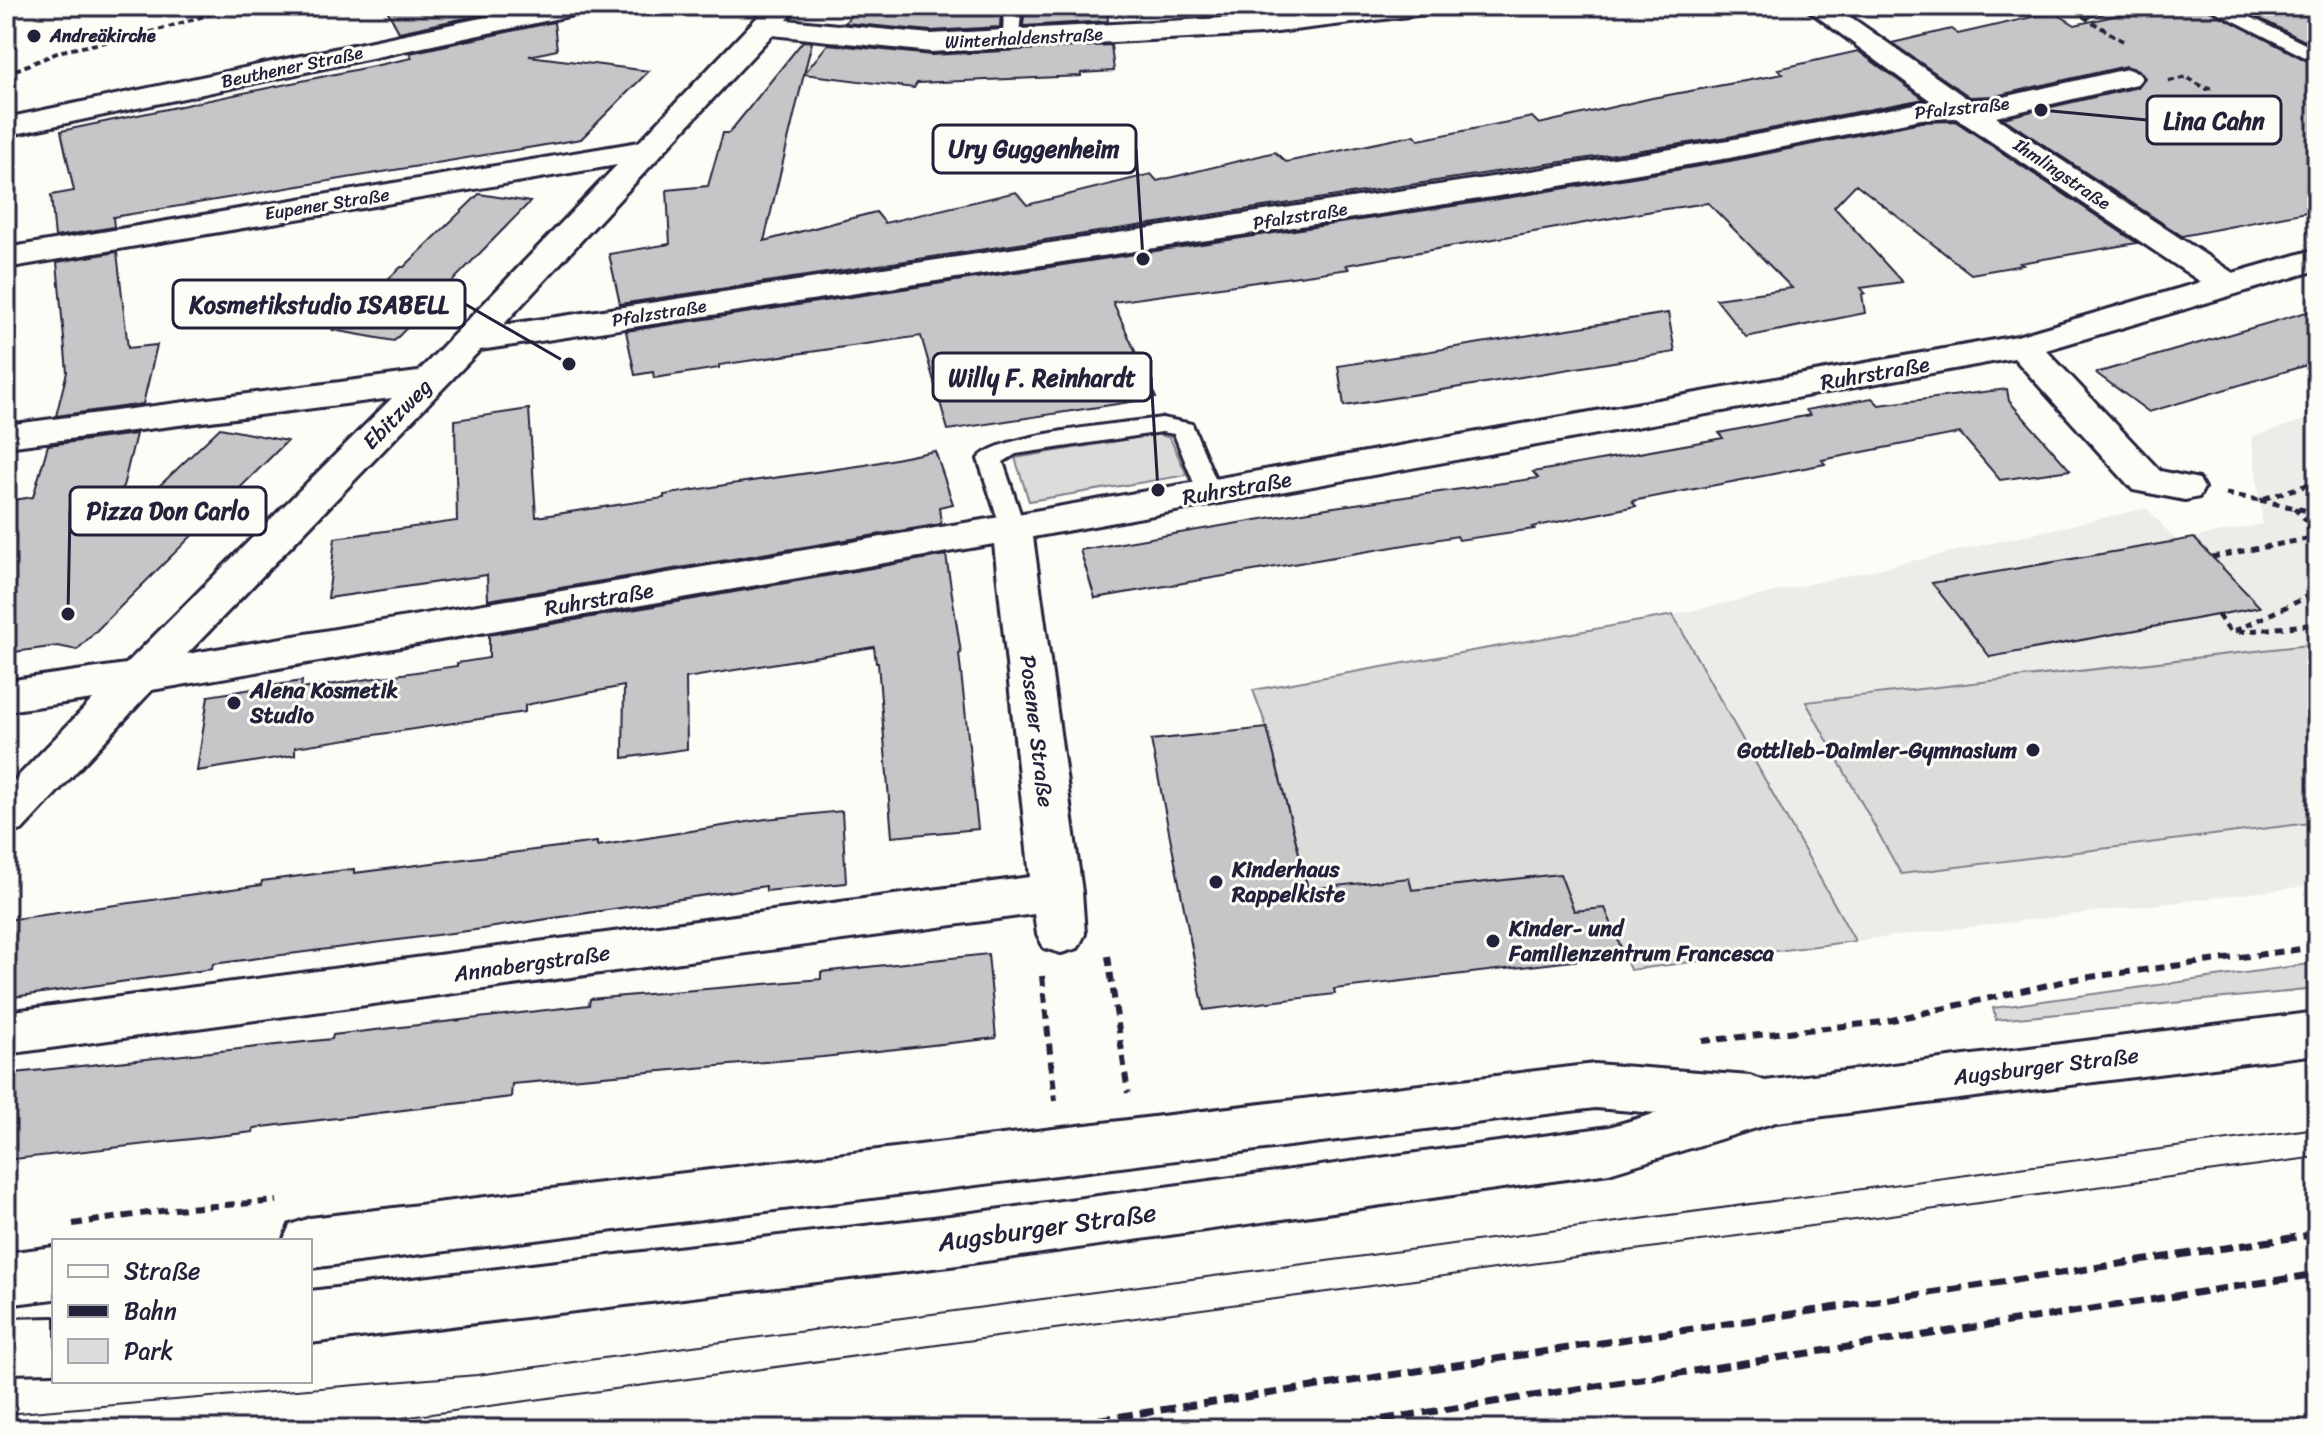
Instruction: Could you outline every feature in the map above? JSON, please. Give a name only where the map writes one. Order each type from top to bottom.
[{"type":"street","name":"Beuthener Straße","points":[[6,127],[578,6]]},
{"type":"street","name":"Winterhaldenstraße","points":[[775,16],[931,43],[1012,39],[1260,15],[1425,6]]},
{"type":"street","name":"Ihmlingstraße","points":[[1817,6],[1960,107],[2230,286]]},
{"type":"street","name":"Ebitzweg","points":[[6,818],[139,677],[469,341],[775,16]]},
{"type":"street","name":"Pfalzstraße","points":[[469,341],[1512,184],[1729,149],[1921,110],[1995,108],[2127,78]]},
{"type":"street","name":"Eupener Straße","points":[[6,258],[648,150]]},
{"type":"street","name":"Ruhrstraße","points":[[6,696],[139,677],[1012,528],[2022,346],[2317,259]]},
{"type":"street","points":[[2022,346],[2147,481],[2185,488]]},
{"type":"street","points":[[6,436],[428,382]]},
{"type":"street","name":"Posener Straße","points":[[1012,528],[1060,913]]},
{"type":"street","name":"Annabergstraße","points":[[6,1033],[1060,913]]},
{"type":"street","name":"Augsburger Straße","points":[[312,1317],[950,1241],[1609,1150],[1776,1100],[2317,1033]]},
{"type":"street","name":"Augsburger Straße","points":[[312,1243],[1595,1086],[1776,1100]]},
{"type":"street","points":[[6,1279],[52,1273]]},
{"type":"street","points":[[6,1346],[52,1345]]},
{"type":"lane","points":[[1012,39],[1013,6]]},
{"type":"lane","points":[[2214,6],[2317,57]]},
{"type":"lane","points":[[1012,528],[990,459],[1010,448],[1162,425],[1184,429],[1209,493]]},
{"type":"path","points":[[6,74],[62,51],[145,34],[237,6]]},
{"type":"path","points":[[2127,78],[2134,49],[2084,17],[2130,6]]},
{"type":"path","points":[[2259,500],[2317,482]]},
{"type":"path","points":[[2185,488],[2317,513]]},
{"type":"path","points":[[2293,508],[2317,534]]},
{"type":"path","points":[[2212,557],[2317,534]]},
{"type":"path","points":[[2231,633],[2317,592]]},
{"type":"path","points":[[2218,615],[2231,633]]},
{"type":"path","points":[[2231,633],[2317,624]]},
{"type":"path","points":[[1056,1111],[1038,937],[1060,913],[1104,929],[1130,1102]]},
{"type":"path","points":[[2258,1429],[2317,1420]]},
{"type":"shaded area","name":"Gottlieb-Daimler-Gymnasium","points":[[2317,416],[2317,885],[1855,941],[1673,615],[2147,508],[2176,541],[2263,524],[2251,437]]},
{"type":"green space","points":[[1158,434],[1170,438],[1187,475],[1029,501],[1015,458]]},
{"type":"green space","points":[[1673,615],[1855,941],[1630,970],[1605,908],[1574,911],[1560,874],[1412,890],[1409,878],[1320,934],[1267,728],[1253,690]]},
{"type":"green space","points":[[2317,644],[2317,822],[1901,874],[1806,702]]},
{"type":"green space","points":[[2317,963],[2317,989],[1996,1020],[1993,1008]]},
{"type":"building","points":[[385,6],[523,6],[399,32]]},
{"type":"building","points":[[858,6],[1001,6],[1000,27],[931,31],[845,23]]},
{"type":"building","points":[[1025,6],[1106,6],[1108,21],[1023,26]]},
{"type":"building","points":[[2157,6],[2202,6],[2317,66],[2317,210],[2182,236],[2003,118],[2138,87],[2145,78],[2139,70],[2126,66],[1995,96],[1970,97],[1892,43],[1951,29],[1958,34],[2054,12],[2075,25]]},
{"type":"building","points":[[2235,6],[2299,6],[2317,14],[2317,47]]},
{"type":"building","points":[[554,22],[557,50],[529,56],[649,71],[581,139],[113,217],[114,227],[55,237],[51,195],[74,191],[61,131],[412,58],[410,53]]},
{"type":"building","points":[[803,41],[812,42],[764,241],[876,212],[885,223],[1016,192],[1027,205],[1151,174],[1157,181],[1275,152],[1286,162],[1415,135],[1419,140],[1532,117],[1539,124],[1652,98],[1783,74],[1778,69],[1858,51],[1924,99],[1728,137],[620,304],[609,254],[670,244],[667,190],[708,186],[723,133],[729,133]]},
{"type":"building","points":[[828,44],[931,55],[1111,45],[1114,71],[1081,73],[1081,76],[917,83],[914,88],[804,74]]},
{"type":"building","points":[[1955,121],[2137,243],[1971,274],[1856,184],[1834,207],[1902,282],[1861,288],[1865,293],[1862,294],[1865,313],[1746,337],[1716,299],[1792,288],[1708,203],[1658,210],[1346,265],[1349,269],[1113,302],[1156,398],[948,430],[921,336],[719,365],[719,368],[654,378],[653,372],[635,375],[626,331],[1512,197],[1730,161],[1921,122]]},
{"type":"building","points":[[479,194],[530,202],[394,341],[333,330],[404,267]]},
{"type":"building","points":[[117,252],[128,348],[157,345],[143,404],[56,416],[67,372],[57,262]]},
{"type":"building","points":[[2317,309],[2317,362],[2149,412],[2096,373]]},
{"type":"building","points":[[1668,313],[1675,352],[1344,406],[1338,366]]},
{"type":"building","points":[[2007,389],[2009,401],[2070,470],[2000,480],[1960,433],[1822,460],[1825,464],[1632,501],[1636,506],[1532,527],[1534,529],[1459,540],[1457,536],[1095,598],[1080,550],[1327,508],[1538,478],[1533,472],[1723,438],[1719,433],[1810,415],[1806,410],[1872,398],[1879,405]]},
{"type":"building","points":[[529,409],[536,517],[935,451],[953,504],[939,507],[941,524],[488,600],[487,575],[328,598],[335,538],[457,521],[455,420]]},
{"type":"building","points":[[220,428],[287,441],[77,650],[58,646],[6,653],[6,501],[33,497],[48,445],[136,434],[112,531]]},
{"type":"building","points":[[2194,538],[2260,607],[1990,657],[1932,583]]},
{"type":"building","points":[[946,555],[961,653],[978,829],[892,837],[878,663],[874,647],[686,678],[687,749],[623,758],[624,686],[525,705],[525,712],[295,747],[295,755],[197,771],[208,696],[302,681],[301,689],[457,666],[457,663],[489,658],[489,635]]},
{"type":"building","points":[[1267,728],[1308,889],[1409,878],[1412,890],[1560,874],[1574,911],[1605,908],[1624,955],[1334,989],[1335,994],[1204,1010],[1151,740]]},
{"type":"building","points":[[842,811],[846,883],[766,891],[766,886],[475,930],[213,964],[212,969],[6,998],[6,920],[354,869],[354,873],[597,842],[597,846],[766,819]]},
{"type":"building","points":[[988,954],[996,1038],[823,1057],[512,1084],[511,1097],[254,1128],[253,1132],[6,1160],[6,1074],[332,1039],[333,1035],[589,1005],[590,999],[821,979],[821,972]]},
{"type":"tram line","points":[[6,1414],[477,1375],[2317,1128]]},
{"type":"tram line","points":[[321,1429],[2317,1157]]},
{"type":"railway","points":[[1036,1429],[2317,1234]]},
{"type":"railway","points":[[1320,1429],[2317,1274]]},
{"type":"place","name":"Andreäkirche","points":[[34,36]]},
{"type":"place","name":"Lina Cahn","points":[[2041,110]]},
{"type":"place","name":"Ury Guggenheim","points":[[1143,259]]},
{"type":"place","name":"Kosmetikstudio ISABELL","points":[[569,364]]},
{"type":"place","name":"Willy F. Reinhardt","points":[[1158,490]]},
{"type":"place","name":"Pizza Don Carlo","points":[[68,614]]},
{"type":"place","name":"Alena Kosmetik Studio","points":[[234,703]]},
{"type":"place","name":"Gottlieb-Daimler-Gymnasium","points":[[2033,750]]},
{"type":"place","name":"Kinderhaus Rappelkiste","points":[[1216,882]]},
{"type":"place","name":"Kinder- und Familienzentrum Francesca","points":[[1493,941]]}]
